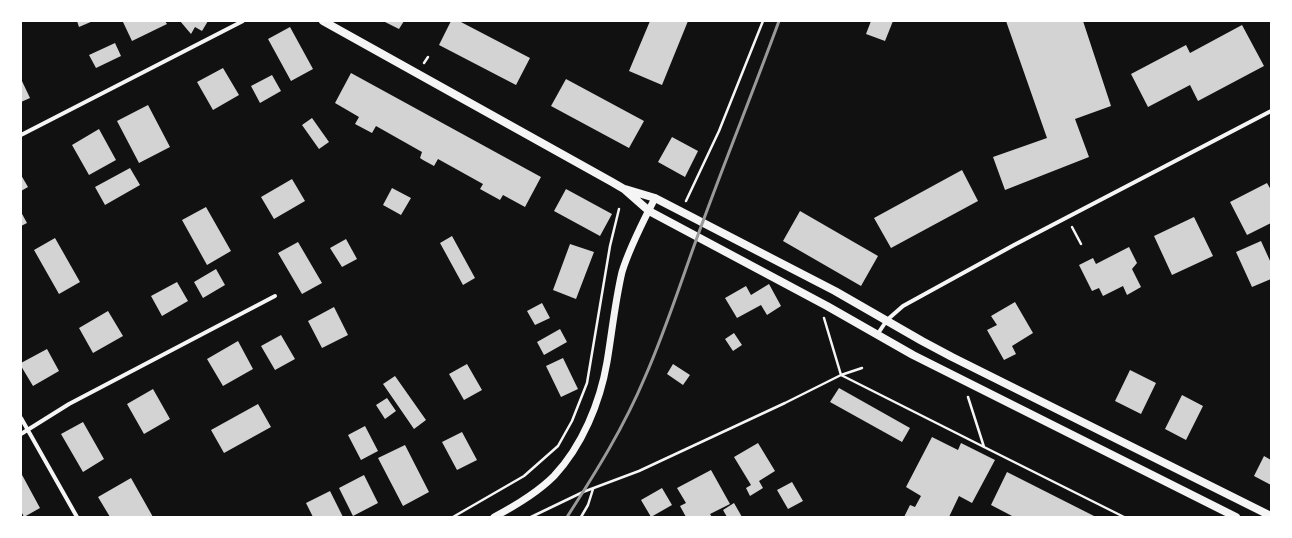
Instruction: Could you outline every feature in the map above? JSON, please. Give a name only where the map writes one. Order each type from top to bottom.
[{"type":"main road","points":[[324,21],[624,189],[649,211],[821,302],[947,373],[1236,517]]},
{"type":"main road","points":[[624,189],[655,198],[682,211],[836,291],[952,357],[1271,516]]},
{"type":"street","points":[[21,135],[243,21]]},
{"type":"street","points":[[878,335],[887,320],[903,306],[1271,111]]},
{"type":"street","points":[[494,517],[536,491],[553,476],[568,458],[583,433],[601,386],[617,294],[628,254],[655,198]]},
{"type":"street","points":[[21,434],[69,404],[275,296]]},
{"type":"street","points":[[21,418],[77,517]]},
{"type":"path","points":[[682,211],[719,131],[763,21]]},
{"type":"path","points":[[452,517],[524,476],[558,446],[572,421],[587,383],[610,246],[619,209]]},
{"type":"path","points":[[1067,218],[1081,244]]},
{"type":"path","points":[[822,311],[841,375],[1124,517]]},
{"type":"path","points":[[531,517],[593,488],[639,471],[786,404],[841,375],[862,368]]},
{"type":"path","points":[[961,394],[968,397],[984,447]]},
{"type":"path","points":[[581,517],[588,505],[593,488]]},
{"type":"building","points":[[77,21],[93,21],[79,27]]},
{"type":"building","points":[[165,21],[167,24],[132,41],[123,22]]},
{"type":"building","points":[[180,21],[208,21],[202,31],[195,27],[191,34]]},
{"type":"building","points":[[383,21],[404,21],[399,29]]},
{"type":"building","points":[[451,21],[459,21],[530,58],[516,85],[439,45]]},
{"type":"building","points":[[650,21],[688,21],[662,85],[629,71]]},
{"type":"building","points":[[871,21],[893,21],[885,41],[866,34]]},
{"type":"building","points":[[1006,21],[1083,21],[1111,106],[1075,119],[1089,157],[1005,190],[993,157],[1047,138]]},
{"type":"building","points":[[1242,25],[1264,66],[1198,101],[1190,85],[1148,107],[1131,74],[1186,45],[1190,53]]},
{"type":"building","points":[[290,27],[313,69],[291,81],[268,39]]},
{"type":"building","points":[[115,43],[121,56],[96,68],[89,55]]},
{"type":"building","points":[[223,68],[239,95],[213,110],[197,82]]},
{"type":"building","points":[[351,73],[541,177],[525,207],[503,195],[500,200],[480,189],[483,184],[438,159],[434,166],[420,158],[422,152],[376,126],[372,133],[355,124],[359,117],[335,103]]},
{"type":"building","points":[[272,75],[281,91],[260,103],[251,86]]},
{"type":"building","points":[[21,79],[30,98],[21,102]]},
{"type":"building","points":[[566,79],[644,121],[629,148],[551,106]]},
{"type":"building","points":[[148,105],[170,147],[139,163],[117,121]]},
{"type":"building","points":[[312,118],[329,142],[319,149],[302,125]]},
{"type":"building","points":[[99,129],[116,160],[89,175],[72,145]]},
{"type":"building","points":[[672,137],[698,151],[685,177],[658,162]]},
{"type":"building","points":[[130,168],[140,185],[105,205],[95,187]]},
{"type":"building","points":[[962,170],[978,201],[891,248],[874,218]]},
{"type":"building","points":[[21,175],[28,187],[21,191]]},
{"type":"building","points":[[292,179],[305,201],[274,219],[261,197]]},
{"type":"building","points":[[1267,183],[1271,190],[1271,223],[1247,235],[1230,202]]},
{"type":"building","points":[[392,188],[411,198],[401,215],[383,205]]},
{"type":"building","points":[[566,189],[612,214],[600,236],[554,211]]},
{"type":"building","points":[[206,207],[231,251],[207,265],[182,220]]},
{"type":"building","points":[[800,211],[878,256],[861,286],[783,241]]},
{"type":"building","points":[[21,212],[27,223],[21,226]]},
{"type":"building","points":[[1194,217],[1213,256],[1172,275],[1154,236]]},
{"type":"building","points":[[452,236],[475,278],[463,285],[440,243]]},
{"type":"building","points":[[55,238],[80,282],[59,294],[34,250]]},
{"type":"building","points":[[346,239],[357,259],[342,267],[330,248]]},
{"type":"building","points":[[1261,241],[1271,263],[1271,279],[1252,287],[1236,252]]},
{"type":"building","points":[[298,242],[322,283],[302,294],[278,253]]},
{"type":"building","points":[[570,244],[594,252],[576,299],[553,290]]},
{"type":"building","points":[[1129,247],[1137,263],[1132,269],[1141,287],[1127,295],[1123,286],[1103,296],[1099,288],[1092,291],[1079,265],[1093,258],[1096,264]]},
{"type":"building","points":[[216,269],[225,285],[203,298],[194,282]]},
{"type":"building","points":[[177,282],[188,301],[162,316],[151,296]]},
{"type":"building","points":[[769,284],[781,306],[767,315],[761,305],[737,318],[725,298],[746,286],[751,295]]},
{"type":"building","points":[[1015,302],[1033,333],[1012,346],[1016,354],[1004,360],[987,330],[997,325],[991,316]]},
{"type":"building","points":[[542,303],[550,318],[535,325],[527,311]]},
{"type":"building","points":[[334,307],[348,335],[322,348],[308,321]]},
{"type":"building","points":[[108,311],[123,336],[93,353],[79,328]]},
{"type":"building","points":[[560,329],[567,342],[544,355],[537,342]]},
{"type":"building","points":[[734,333],[742,345],[733,351],[725,339]]},
{"type":"building","points":[[281,335],[295,359],[275,370],[261,346]]},
{"type":"building","points":[[238,341],[253,369],[223,386],[207,359]]},
{"type":"building","points":[[47,349],[59,371],[33,386],[21,366],[21,363]]},
{"type":"building","points":[[563,358],[578,389],[561,397],[546,366]]},
{"type":"building","points":[[467,364],[482,390],[464,400],[449,374]]},
{"type":"building","points":[[673,364],[690,375],[683,385],[667,374]]},
{"type":"building","points":[[1130,370],[1156,383],[1141,414],[1115,401]]},
{"type":"building","points":[[395,376],[426,420],[414,429],[383,384]]},
{"type":"building","points":[[839,388],[910,428],[902,442],[830,402]]},
{"type":"building","points":[[153,389],[170,419],[144,434],[127,404]]},
{"type":"building","points":[[1182,395],[1203,406],[1186,440],[1165,429]]},
{"type":"building","points":[[387,398],[396,411],[385,419],[376,405]]},
{"type":"building","points":[[258,404],[271,427],[224,453],[211,430]]},
{"type":"building","points":[[83,422],[104,459],[83,472],[61,434]]},
{"type":"building","points":[[365,426],[378,451],[361,460],[348,435]]},
{"type":"building","points":[[462,432],[477,460],[457,470],[442,442]]},
{"type":"building","points":[[932,437],[958,450],[961,443],[995,460],[972,503],[959,496],[949,517],[904,517],[910,505],[915,507],[921,496],[906,487]]},
{"type":"building","points":[[758,443],[775,471],[759,481],[763,488],[750,496],[746,488],[751,485],[734,457]]},
{"type":"building","points":[[405,445],[429,492],[403,506],[378,458]]},
{"type":"building","points":[[1264,456],[1271,460],[1271,485],[1254,476]]},
{"type":"building","points":[[711,470],[730,504],[710,514],[712,517],[686,517],[680,506],[686,503],[677,488]]},
{"type":"building","points":[[1007,472],[1096,517],[1014,517],[991,505]]},
{"type":"building","points":[[21,473],[40,508],[24,517],[21,511]]},
{"type":"building","points":[[364,475],[378,503],[353,516],[339,488]]},
{"type":"building","points":[[131,478],[153,517],[110,517],[98,497]]},
{"type":"building","points":[[792,482],[803,501],[788,509],[777,490]]},
{"type":"building","points":[[662,488],[672,505],[651,517],[641,500]]},
{"type":"building","points":[[330,491],[343,517],[313,517],[306,503]]},
{"type":"building","points":[[734,503],[742,517],[727,517],[723,510]]},
{"type":"railway","points":[[567,517],[599,466],[637,396],[661,339],[711,199],[779,21]]}]
